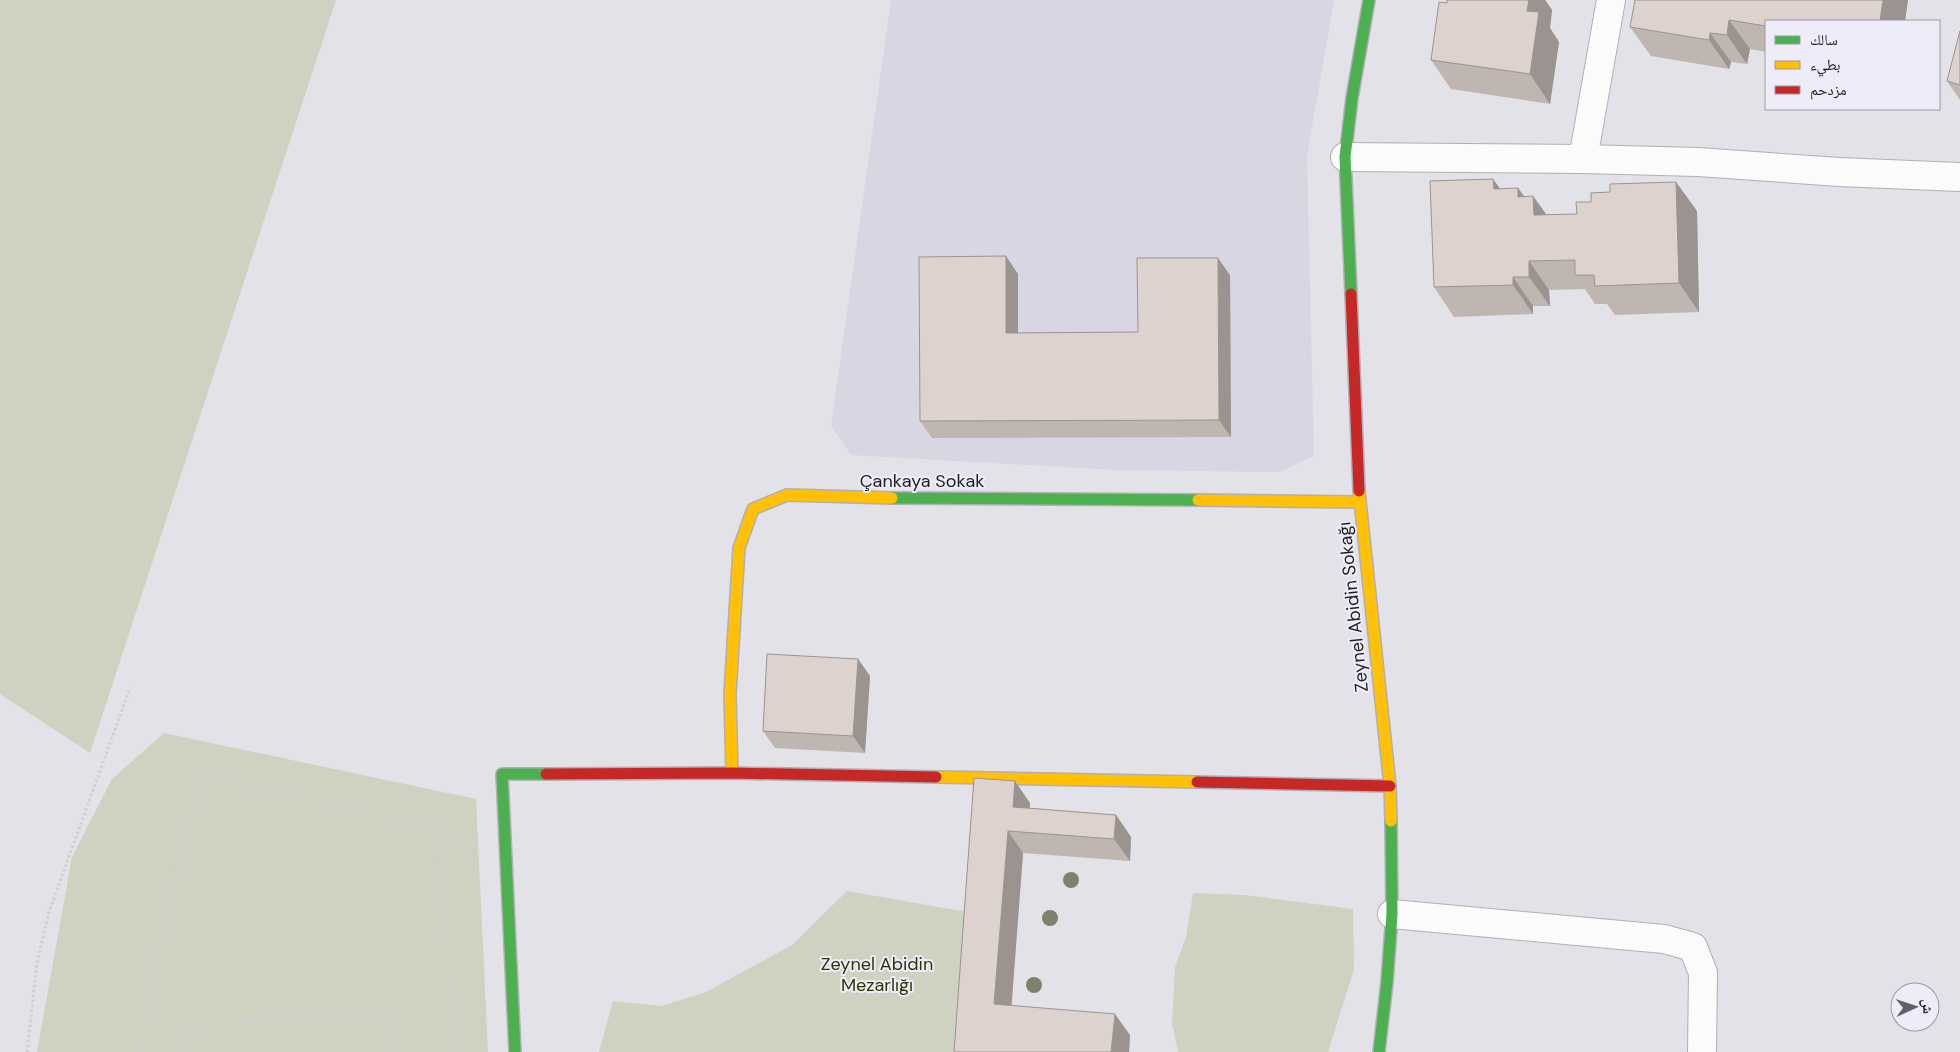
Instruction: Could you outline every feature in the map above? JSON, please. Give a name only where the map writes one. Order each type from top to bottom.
[{"type":"street","name":"Zeynel Abidin Sokağı","points":[[1369,0],[1352,98],[1345,158],[1359,502],[1390,786],[1392,914],[1379,1052]]},
{"type":"street","points":[[1583,158],[1611,0]]},
{"type":"street","points":[[1345,158],[1583,158],[1698,162],[1839,172],[1960,177]]},
{"type":"street","name":"Çankaya Sokak","points":[[732,773],[730,694],[739,548],[753,509],[787,495],[850,498],[1359,502]]},
{"type":"street","points":[[515,1052],[502,774],[732,773],[1390,786]]},
{"type":"street","points":[[1392,914],[1664,939],[1693,947],[1703,973],[1702,1052]]},
{"type":"path","points":[[27,1052],[37,963],[49,912],[130,688]]},
{"type":"path","points":[[141,1052],[143,1026],[156,960],[176,876],[204,774],[470,838],[474,875]]},
{"type":"path","points":[[440,831],[454,1052]]},
{"type":"path","points":[[187,1052],[185,1026],[391,1013],[394,1052]]},
{"type":"shaded area","points":[[891,0],[1334,0],[1307,156],[1314,456],[1280,472],[1116,470],[851,455],[831,426]]},
{"type":"green space","points":[[0,0],[336,0],[90,753],[0,694]]},
{"type":"green space","points":[[164,733],[476,799],[488,1052],[37,1052],[72,857],[112,779]]},
{"type":"green space","name":"Zeynel Abidin Mezarlığı","points":[[847,891],[990,916],[977,1052],[599,1052],[613,1001],[662,1006],[706,992],[792,945]]},
{"type":"green space","points":[[1193,893],[1245,895],[1353,909],[1354,969],[1328,1052],[1178,1052],[1172,1023],[1175,967],[1186,937]]},
{"type":"building","points":[[1447,0],[1529,0],[1527,11],[1539,12],[1530,74],[1431,60],[1439,2],[1447,3]]},
{"type":"building","points":[[1635,0],[1883,0],[1880,20],[1765,20],[1765,26],[1729,20],[1727,35],[1710,33],[1709,40],[1630,27]]},
{"type":"building","points":[[1960,31],[1960,85],[1947,81]]},
{"type":"building","points":[[1493,179],[1494,189],[1518,188],[1518,197],[1533,196],[1534,215],[1577,214],[1576,202],[1591,202],[1591,193],[1610,192],[1610,184],[1676,182],[1679,283],[1595,286],[1594,275],[1575,275],[1575,260],[1529,261],[1529,277],[1513,277],[1513,285],[1434,287],[1430,181]]},
{"type":"building","points":[[1006,256],[1006,333],[1138,332],[1137,258],[1218,258],[1219,420],[920,421],[919,257]]},
{"type":"building","points":[[767,654],[858,659],[853,736],[763,731]]},
{"type":"building","points":[[974,778],[1015,781],[1013,807],[1116,815],[1114,839],[1008,831],[994,1004],[1115,1014],[1111,1052],[954,1052]]},
{"type":"traffic: fast","points":[[1351,294],[1345,157],[1352,98],[1369,0]]},
{"type":"traffic: fast","points":[[892,498],[1198,500]]},
{"type":"traffic: fast","points":[[515,1052],[502,774],[546,774]]},
{"type":"traffic: fast","points":[[1379,1052],[1392,914],[1391,821]]},
{"type":"traffic: slow","points":[[1359,491],[1390,786],[1391,821]]},
{"type":"traffic: slow","points":[[732,773],[730,694],[739,548],[753,509],[787,495],[892,498]]},
{"type":"traffic: slow","points":[[1198,500],[1359,502]]},
{"type":"traffic: slow","points":[[936,777],[1197,782]]},
{"type":"traffic: jam","points":[[1351,294],[1359,491]]},
{"type":"traffic: jam","points":[[546,774],[732,773],[936,777]]},
{"type":"traffic: jam","points":[[1197,782],[1390,786]]}]
